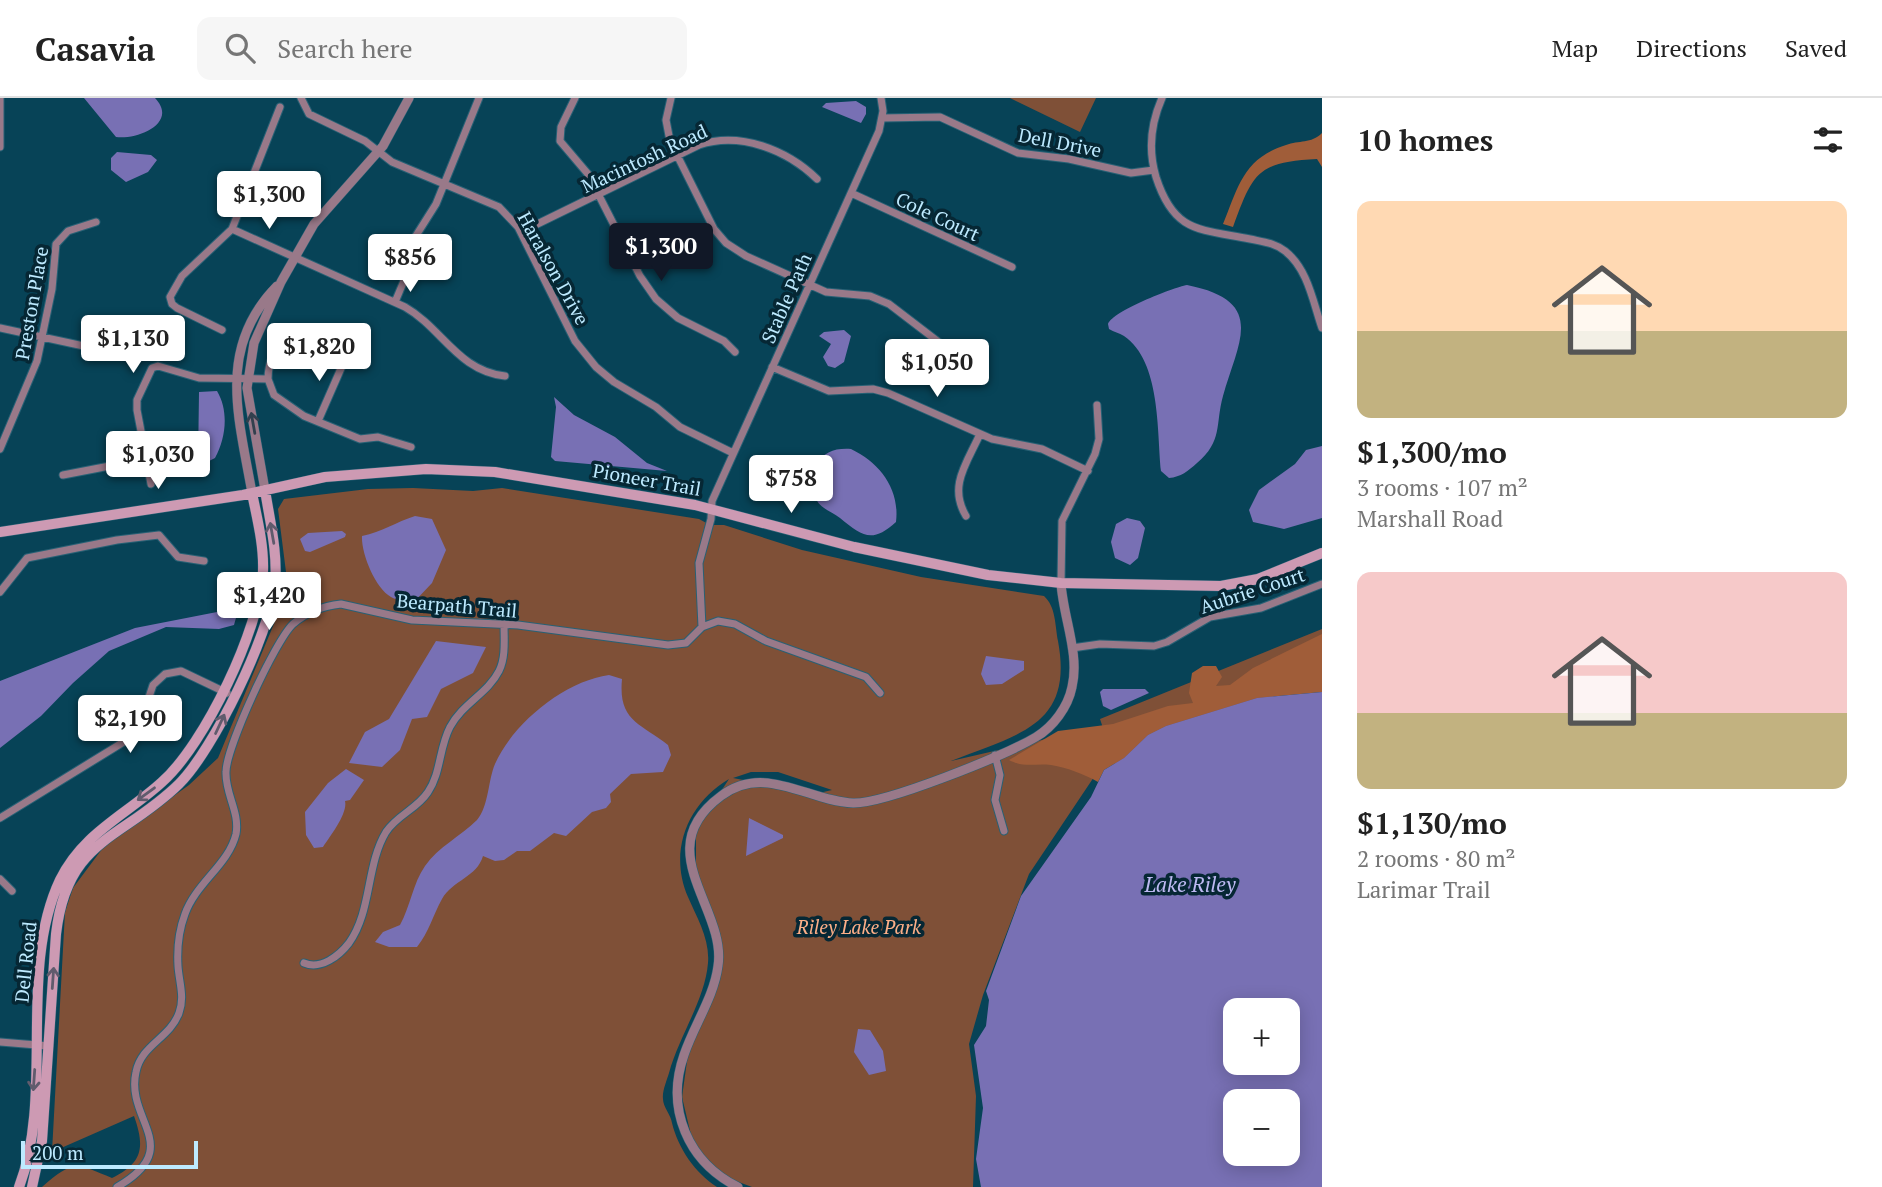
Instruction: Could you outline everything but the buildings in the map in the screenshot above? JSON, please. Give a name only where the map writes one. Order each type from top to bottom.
[{"type":"main road","name":"Pioneer Trail","points":[[0,532],[252,493],[358,472],[461,469],[529,477],[712,509],[854,547],[988,575],[1062,583],[1221,586],[1258,579],[1322,553]]},
{"type":"main road","name":"Dell Road","points":[[32,1187],[42,1141],[58,915],[72,878],[96,846],[180,783],[211,741],[265,625],[273,598],[276,558],[265,490]]},
{"type":"main road","name":"Dell Road","points":[[19,1187],[29,1151],[43,940],[49,909],[61,878],[78,852],[100,829],[162,783],[182,761],[199,737],[222,691],[253,621],[262,585],[262,547],[252,493]]},
{"type":"street","points":[[0,98],[0,147]]},
{"type":"street","name":"Haralson Drive","points":[[302,98],[309,114],[378,151],[392,162],[499,207],[521,232],[575,341],[596,367],[614,382],[656,407],[670,421],[733,453]]},
{"type":"street","name":"Dell Road","points":[[265,490],[247,379],[254,343],[281,282],[325,208],[378,151],[409,98]]},
{"type":"street","points":[[395,302],[403,285],[412,242],[445,185],[479,98]]},
{"type":"street","points":[[575,98],[561,127],[560,141],[588,174],[640,276],[656,299],[678,318],[724,341],[735,352]]},
{"type":"street","points":[[671,98],[666,120],[677,156],[714,229],[726,243],[746,256],[833,294],[870,296],[890,304],[953,353]]},
{"type":"street","name":"Stable Path","points":[[712,509],[712,501],[882,118],[881,98]]},
{"type":"street","points":[[1162,98],[1153,127],[1154,170],[1169,209],[1189,227],[1274,244],[1287,253],[1298,264],[1308,284],[1322,328]]},
{"type":"street","points":[[222,330],[177,308],[172,304],[170,296],[182,276],[232,229],[280,107]]},
{"type":"street","name":"Dell Drive","points":[[882,118],[940,117],[1018,153],[1069,159],[1131,173],[1154,170]]},
{"type":"street","name":"Macintosh Road","points":[[521,232],[708,142],[746,140],[803,165],[817,179]]},
{"type":"street","name":"Cole Court","points":[[851,193],[1012,267]]},
{"type":"street","name":"Preston Place","points":[[0,449],[34,370],[43,337],[56,244],[68,231],[96,222]]},
{"type":"street","points":[[232,229],[395,302],[420,316],[458,356],[483,371],[505,376]]},
{"type":"street","name":"Dell Road","points":[[252,493],[236,401],[236,378],[247,333],[271,292],[281,282]]},
{"type":"street","points":[[0,328],[93,348]]},
{"type":"street","points":[[365,365],[287,334],[281,338],[270,365],[268,379],[270,389],[278,399],[304,416],[360,439],[383,438],[411,447]]},
{"type":"street","points":[[318,421],[346,357]]},
{"type":"street","points":[[151,485],[137,411],[138,400],[152,368],[158,366],[186,377],[268,379]]},
{"type":"street","points":[[772,368],[829,391],[873,389],[888,393],[999,442],[1042,449],[1088,471]]},
{"type":"street","points":[[738,1187],[713,1173],[692,1148],[677,1101],[679,1069],[718,966],[718,942],[696,885],[690,857],[694,836],[703,816],[722,796],[748,784],[776,783],[838,801],[867,802],[895,795],[1036,737],[1056,720],[1072,688],[1072,649],[1062,583],[1062,521],[1088,471],[1099,439],[1097,405]]},
{"type":"street","points":[[966,516],[958,503],[957,490],[981,434]]},
{"type":"street","points":[[63,475],[146,459]]},
{"type":"street","points":[[702,627],[699,564],[712,509]]},
{"type":"street","points":[[0,592],[27,558],[127,539],[159,535],[178,557],[204,561]]},
{"type":"street","name":"Aubrie Court","points":[[1072,649],[1100,644],[1154,646],[1167,642],[1210,617],[1261,608],[1322,584]]},
{"type":"street","name":"Bearpath Trail","points":[[117,1187],[138,1173],[149,1155],[150,1133],[135,1093],[136,1068],[149,1047],[167,1032],[179,1014],[182,993],[178,950],[184,918],[198,888],[233,844],[237,821],[227,787],[227,762],[282,636],[302,617],[327,606],[341,604],[412,620],[504,624],[668,645],[686,643],[702,627],[718,621],[734,624],[766,641],[866,677],[880,693]]},
{"type":"street","points":[[304,963],[315,965],[331,960],[341,953],[355,934],[381,842],[393,823],[426,795],[436,777],[440,753],[451,725],[469,701],[499,671],[504,624]]},
{"type":"street","points":[[0,818],[122,743],[141,721],[153,685],[165,674],[181,671],[233,695]]},
{"type":"street","points":[[995,755],[1000,775],[995,800],[1004,831]]},
{"type":"street","points":[[0,879],[12,891]]},
{"type":"street","points":[[0,1042],[49,1046]]},
{"type":"green space","points":[[1010,98],[1096,98],[1080,132]]},
{"type":"green space","name":"Riley Lake Park","points":[[502,488],[699,519],[710,525],[724,525],[802,550],[921,577],[1044,596],[1048,600],[1054,617],[1061,670],[1057,692],[1049,710],[1018,734],[951,761],[1080,731],[1098,771],[1029,874],[983,995],[969,1044],[976,1096],[973,1187],[752,1187],[728,1178],[702,1155],[691,1135],[682,1097],[688,1054],[719,983],[723,961],[720,933],[696,885],[696,829],[729,779],[702,801],[686,830],[681,846],[682,880],[705,937],[708,963],[702,991],[673,1059],[663,1096],[664,1105],[683,1151],[702,1175],[717,1187],[42,1187],[61,1172],[75,1167],[91,1169],[112,1178],[130,1166],[139,1153],[140,1145],[134,1116],[52,1152],[65,912],[73,888],[105,845],[189,785],[218,758],[281,607],[287,580],[278,509],[284,499],[368,489],[473,491]],"holes":[[[751,772],[778,772],[832,790],[815,794],[733,778]]]},
{"type":"green space","points":[[1322,629],[1322,676],[1115,764],[1100,719]]},
{"type":"shaded area","points":[[1322,133],[1322,167],[1317,159],[1281,163],[1269,168],[1260,174],[1246,194],[1233,227],[1223,224],[1238,187],[1251,166],[1272,151],[1314,139]]},
{"type":"shaded area","points":[[1322,634],[1322,692],[1257,698],[1166,726],[1148,735],[1124,758],[1104,770],[1098,782],[1064,768],[1020,764],[1009,760],[1058,731],[1113,724],[1168,706],[1193,703],[1189,693],[1192,673],[1203,666],[1216,666],[1222,677],[1216,686],[1230,685],[1253,668]]},
{"type":"water","points":[[84,98],[155,98],[161,107],[162,115],[159,122],[144,133],[116,137]]},
{"type":"water","points":[[856,101],[866,107],[861,123],[822,107],[826,103]]},
{"type":"water","points":[[117,152],[151,155],[157,160],[148,172],[126,182],[111,170],[111,158]]},
{"type":"water","points":[[1187,285],[1212,292],[1229,302],[1238,313],[1240,341],[1223,396],[1215,440],[1191,469],[1169,478],[1161,471],[1155,398],[1145,362],[1136,347],[1124,336],[1109,329],[1108,324],[1131,307]]},
{"type":"water","points":[[844,330],[851,336],[844,362],[835,368],[828,366],[823,357],[831,344],[819,336],[824,332]]},
{"type":"water","points":[[217,391],[225,416],[222,442],[215,458],[203,464],[198,463],[199,392]]},
{"type":"water","points":[[554,397],[574,415],[615,437],[647,463],[667,471],[555,461],[551,457],[556,407]]},
{"type":"water","points":[[1322,446],[1322,518],[1284,529],[1253,522],[1249,510],[1259,490],[1295,464],[1306,450]]},
{"type":"water","points":[[851,449],[879,470],[886,478],[895,499],[896,522],[874,535],[861,533],[823,507],[814,493],[814,465],[830,452]]},
{"type":"water","points":[[415,516],[432,519],[446,550],[432,583],[414,602],[393,598],[380,586],[367,560],[362,536]]},
{"type":"water","points":[[1127,518],[1140,521],[1145,528],[1138,558],[1130,565],[1115,558],[1111,542],[1116,524]]},
{"type":"water","points":[[342,531],[346,534],[345,537],[310,552],[305,551],[300,539],[308,533]]},
{"type":"water","points":[[233,601],[239,607],[234,625],[219,629],[166,627],[109,651],[41,716],[0,748],[0,681],[135,628],[217,612]]},
{"type":"water","points":[[436,641],[486,647],[473,673],[441,689],[427,717],[412,719],[400,750],[382,767],[349,763],[365,732],[389,719]]},
{"type":"water","points":[[986,656],[1024,661],[1024,670],[1002,684],[986,685],[981,674]]},
{"type":"water","points":[[609,675],[622,679],[627,713],[640,726],[668,745],[671,755],[663,772],[631,774],[610,794],[611,802],[606,808],[592,812],[566,836],[554,833],[530,851],[517,851],[504,860],[495,861],[483,856],[476,869],[452,887],[442,899],[417,947],[389,947],[375,942],[383,932],[400,925],[417,880],[430,859],[477,820],[486,800],[495,764],[503,749],[527,719],[558,695],[592,679]]},
{"type":"water","points":[[1103,689],[1145,689],[1149,693],[1111,710],[1103,706],[1100,692]]},
{"type":"water","name":"Lake Riley","points":[[1322,692],[1322,1187],[981,1187],[976,1159],[983,1108],[974,1045],[986,1026],[989,1000],[986,991],[1021,896],[1091,797],[1104,770],[1124,758],[1148,735],[1166,726],[1257,698]]},
{"type":"water","points":[[346,769],[364,780],[350,800],[345,801],[341,818],[323,847],[314,848],[306,835],[305,812],[328,783]]},
{"type":"water","points":[[749,818],[783,835],[783,838],[746,856]]},
{"type":"water","points":[[858,1029],[870,1030],[883,1051],[886,1071],[869,1075],[854,1052]]}]
